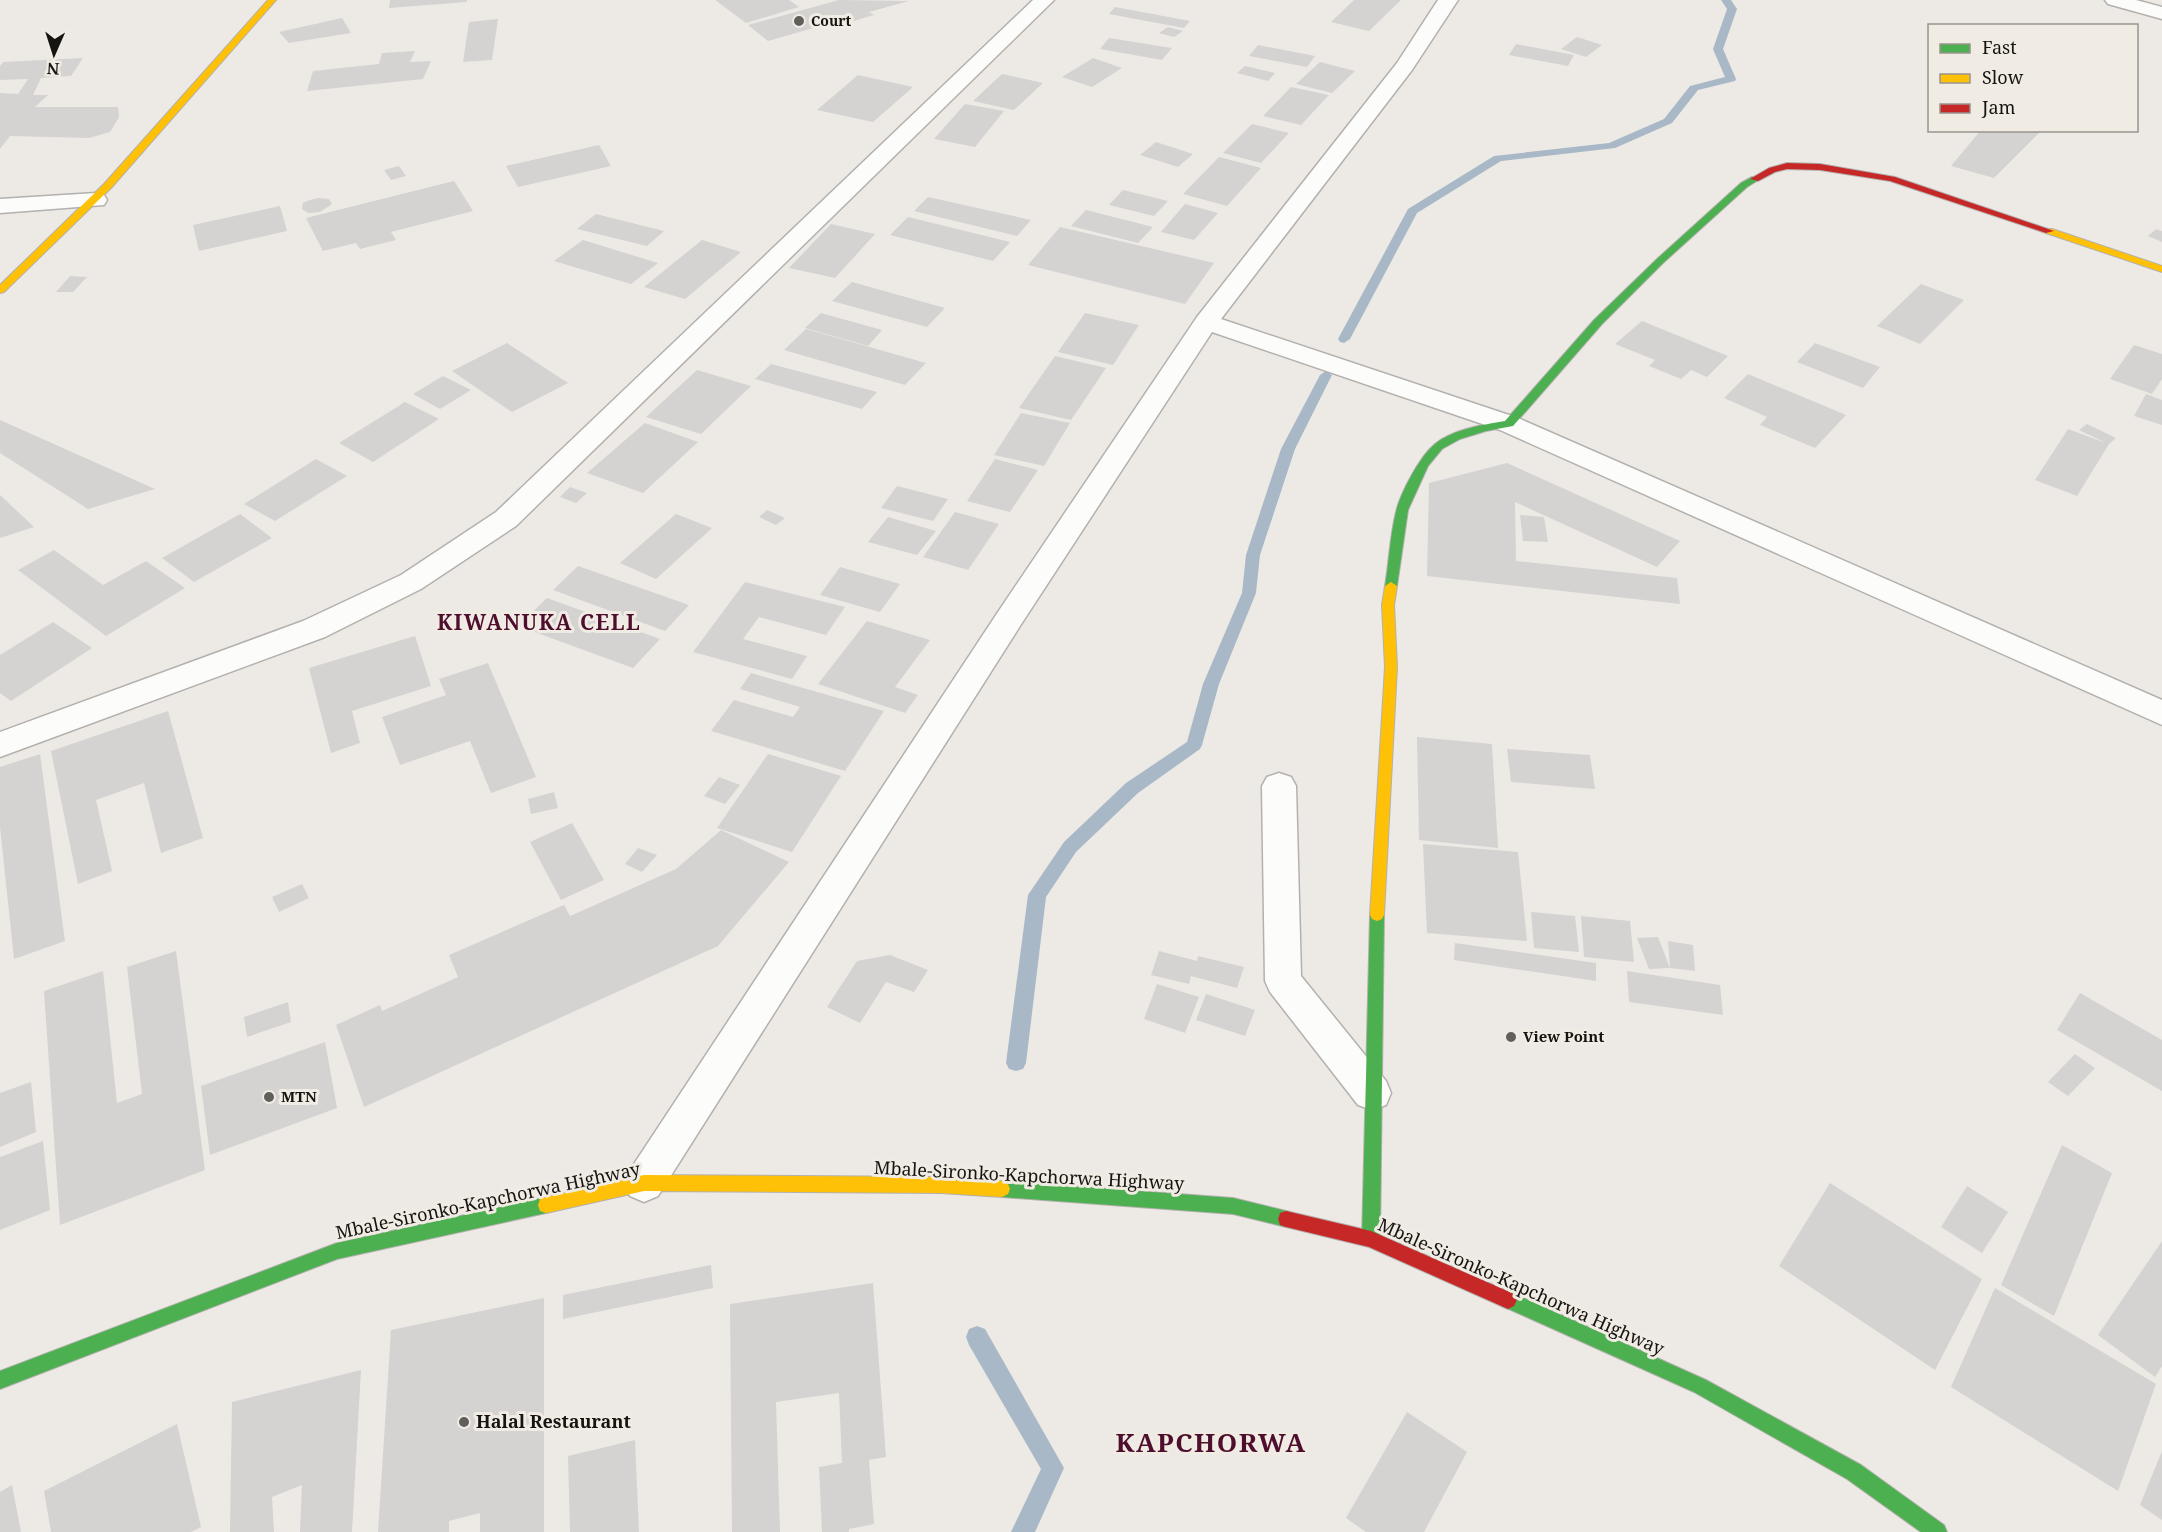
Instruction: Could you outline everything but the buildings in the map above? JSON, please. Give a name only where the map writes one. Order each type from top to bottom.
[{"type":"street","points":[[0,290],[42,256],[96,200],[272,0]]},
{"type":"street","points":[[0,745],[314,629],[411,582],[506,519],[1044,0]]},
{"type":"street","points":[[644,1184],[1016,609],[1206,322],[1404,66],[1448,0]]},
{"type":"street","points":[[2115,0],[2162,13]]},
{"type":"street","points":[[1371,1239],[1375,956],[1391,667],[1388,605],[1402,510],[1423,465],[1438,447],[1456,437],[1484,428],[1509,424],[1598,322],[1660,261],[1744,185],[1772,170],[1786,166],[1841,169],[1892,179],[2162,269]]},
{"type":"street","points":[[0,206],[96,200]]},
{"type":"street","points":[[1206,322],[1509,424],[2162,713]]},
{"type":"street","points":[[1279,786],[1282,981],[1372,1093]]},
{"type":"street","name":"Mbale-Sironko-Kapchorwa Highway","points":[[0,1380],[337,1251],[644,1184],[941,1185],[1233,1206],[1371,1239],[1700,1386],[1854,1472],[1937,1532]]},
{"type":"waterway","points":[[1344,339],[1412,211],[1498,158],[1611,146],[1668,121],[1694,88],[1731,79],[1718,49],[1732,9],[1726,0]]},
{"type":"waterway","points":[[1016,1063],[1037,895],[1070,847],[1132,788],[1194,745],[1211,684],[1249,593],[1253,555],[1288,449],[1326,375]]},
{"type":"waterway","points":[[977,1337],[1053,1468],[1023,1532]]},
{"type":"traffic: fast","points":[[1391,586],[1402,510],[1423,465],[1438,447],[1456,437],[1484,428],[1509,424],[1598,322],[1660,261],[1744,185],[1755,179]]},
{"type":"traffic: fast","points":[[1371,1239],[1377,915]]},
{"type":"traffic: fast","points":[[1002,1189],[1233,1206],[1286,1219]]},
{"type":"traffic: fast","points":[[0,1380],[337,1251],[546,1205]]},
{"type":"traffic: fast","points":[[1508,1300],[1700,1386],[1854,1472],[1937,1532]]},
{"type":"traffic: slow","points":[[0,290],[108,186],[272,0]]},
{"type":"traffic: slow","points":[[2049,231],[2162,269]]},
{"type":"traffic: slow","points":[[1377,915],[1391,667],[1388,605],[1391,586]]},
{"type":"traffic: slow","points":[[546,1205],[644,1183],[941,1185],[1002,1189]]},
{"type":"traffic: jam","points":[[1755,179],[1772,170],[1787,166],[1820,167],[1892,179],[2049,231]]},
{"type":"traffic: jam","points":[[1286,1219],[1371,1239],[1508,1300]]},
{"type":"place","name":"Court","points":[[799,21]]},
{"type":"place","name":"View Point","points":[[1511,1037]]},
{"type":"place","name":"MTN","points":[[269,1097]]},
{"type":"place","name":"Halal Restaurant","points":[[464,1422]]},
{"type":"district","name":"KIWANUKA CELL","points":[[539,623]]},
{"type":"district","name":"KAPCHORWA","points":[[1211,1443]]}]
